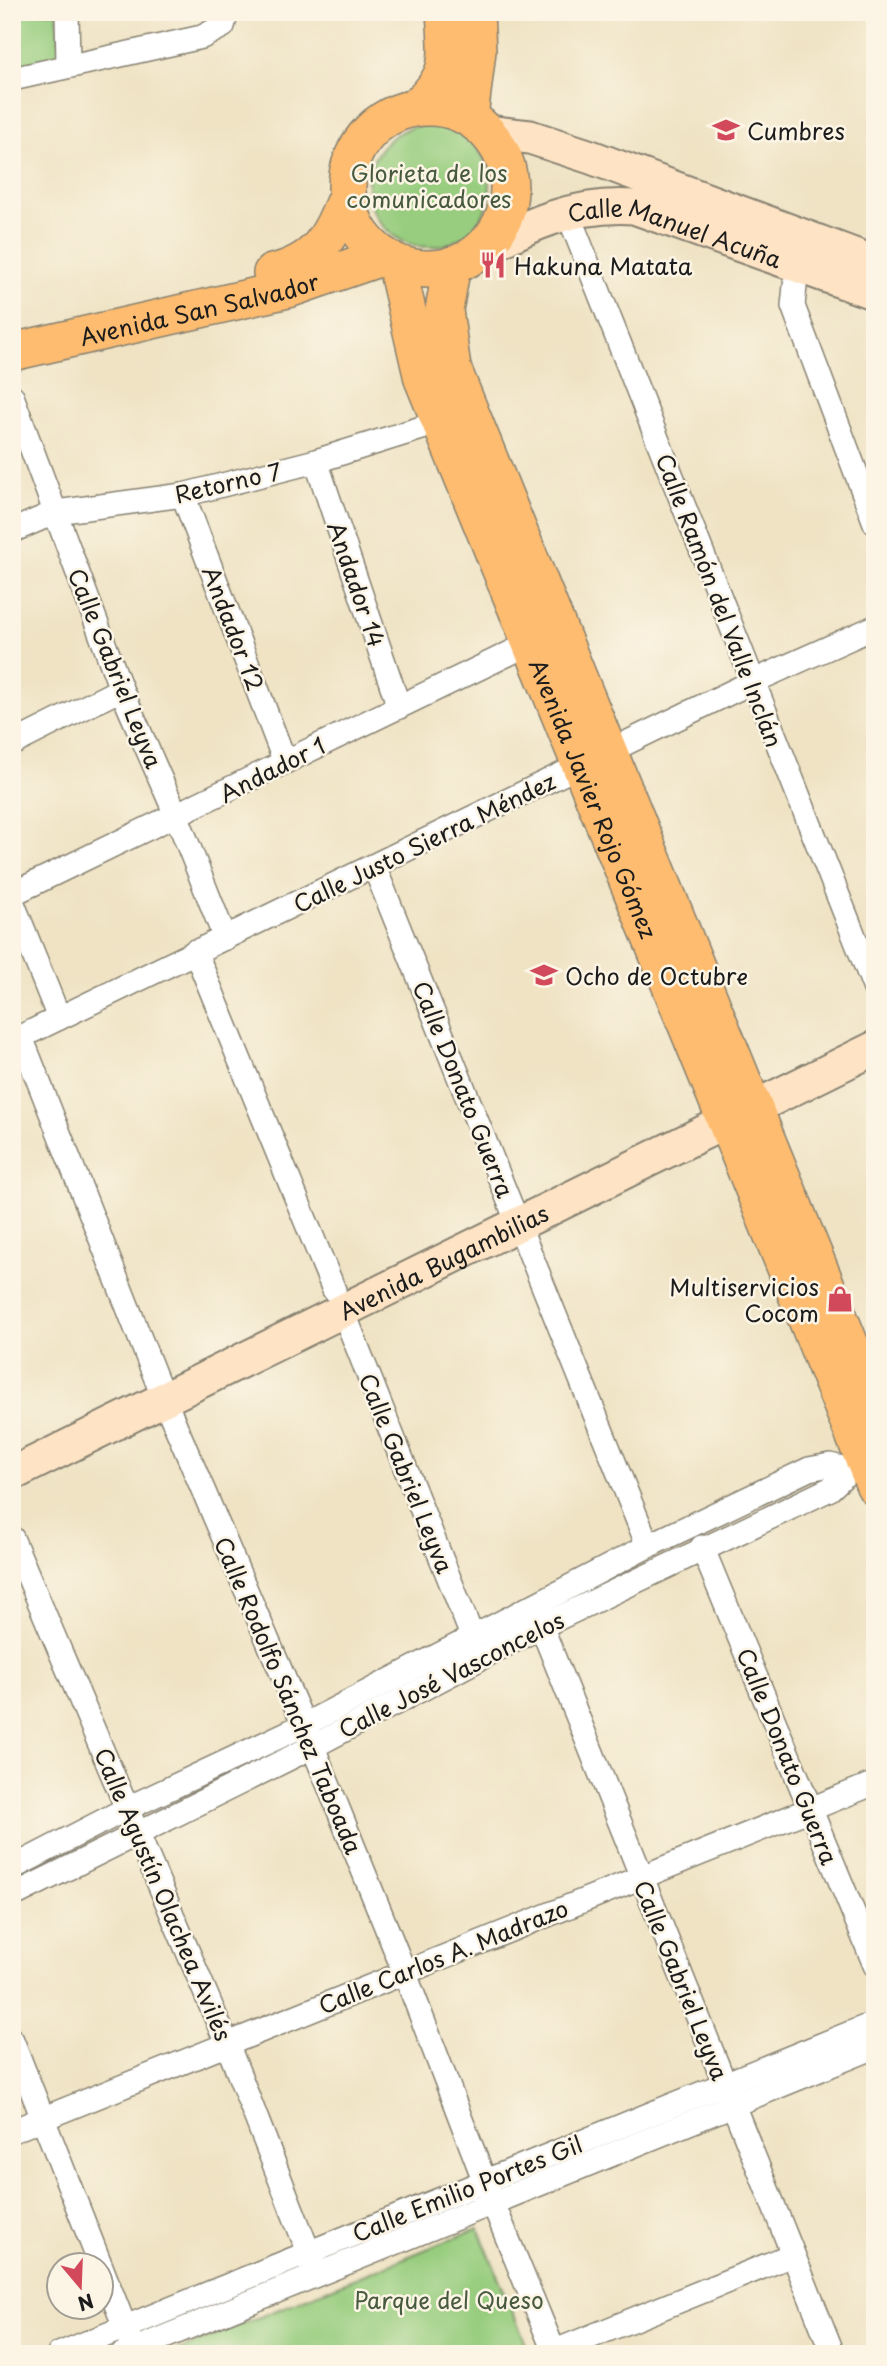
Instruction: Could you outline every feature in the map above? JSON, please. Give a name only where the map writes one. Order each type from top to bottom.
[{"type":"main road","points":[[416,107],[440,85],[448,53],[445,12]]},
{"type":"main road","points":[[475,12],[478,125]]},
{"type":"main road","points":[[416,107],[444,108],[478,125],[501,150],[509,178],[508,206],[496,233],[464,260],[433,269],[390,260],[366,240],[353,220],[347,196],[348,172],[357,148],[372,129],[393,114],[416,107]]},
{"type":"main road","name":"Calle Manuel Acuña","points":[[478,125],[530,137],[591,157],[875,263]]},
{"type":"main road","name":"Avenida San Salvador","points":[[12,331],[296,266],[315,254],[331,234],[347,196]]},
{"type":"main road","name":"Calle Manuel Acuña","points":[[464,260],[517,230],[567,211],[609,205],[646,209],[797,267],[875,293]]},
{"type":"main road","name":"Avenida San Salvador","points":[[12,352],[288,289],[390,260]]},
{"type":"main road","name":"Avenida Javier Rojo Gómez","points":[[390,260],[735,1104],[875,1406]]},
{"type":"main road","name":"Avenida Javier Rojo Gómez","points":[[464,260],[444,310],[438,373],[441,422],[531,643],[595,759]]},
{"type":"main road","name":"Avenida Bugambilias","points":[[12,1474],[161,1388],[735,1104],[875,1023]]},
{"type":"main road","name":"Avenida Bugambilias","points":[[735,1104],[875,1048]]},
{"type":"main road","name":"Avenida Javier Rojo Gómez","points":[[735,1104],[864,1474]]},
{"type":"main road","name":"Avenida Bugambilias","points":[[12,1448],[161,1388]]},
{"type":"street","points":[[67,12],[68,65]]},
{"type":"street","points":[[12,79],[202,37],[223,26],[228,12]]},
{"type":"street","name":"Calle Ramón del Valle Inclán","points":[[567,211],[875,989]]},
{"type":"street","points":[[797,267],[793,306],[875,523]]},
{"type":"street","name":"Calle Gabriel Leyva","points":[[12,396],[121,689],[177,817],[225,938]]},
{"type":"street","name":"Retorno 7","points":[[12,531],[56,512],[183,495],[316,461],[441,422]]},
{"type":"street","name":"Andador 14","points":[[316,461],[399,707]]},
{"type":"street","name":"Andador 12","points":[[183,495],[285,762]]},
{"type":"street","name":"Calle Justo Sierra Méndez","points":[[17,1039],[752,682],[875,627]]},
{"type":"street","name":"Andador 1","points":[[12,894],[177,817],[531,643]]},
{"type":"street","points":[[12,744],[121,689]]},
{"type":"street","name":"Calle Donato Guerra","points":[[374,866],[648,1546]]},
{"type":"street","points":[[12,901],[60,1018]]},
{"type":"street","name":"Calle Gabriel Leyva","points":[[195,951],[472,1636]]},
{"type":"street","name":"Calle Rodolfo Sánchez Taboada","points":[[17,1039],[404,1971],[553,2353]]},
{"type":"street","name":"Calle José Vasconcelos","points":[[12,1896],[138,1831],[308,1736],[537,1615],[648,1546],[809,1469],[830,1465],[864,1474]]},
{"type":"street","name":"Calle José Vasconcelos","points":[[12,1868],[128,1808],[308,1736],[472,1636],[537,1615],[702,1547],[864,1474]]},
{"type":"street","name":"Calle Agustín Olachea Avilés","points":[[12,1538],[228,2046],[317,2274]]},
{"type":"street","name":"Calle Donato Guerra","points":[[702,1547],[875,1965]]},
{"type":"street","name":"Calle Gabriel Leyva","points":[[537,1615],[833,2354]]},
{"type":"street","name":"Calle Carlos A. Madrazo","points":[[12,2131],[875,1783]]},
{"type":"street","name":"Calle Emilio Portes Gil","points":[[127,2352],[317,2274],[489,2192],[728,2095],[875,2023]]},
{"type":"street","points":[[12,2040],[126,2327],[127,2352]]},
{"type":"street","name":"Calle Emilio Portes Gil","points":[[728,2095],[875,2047]]},
{"type":"street","name":"Calle Emilio Portes Gil","points":[[59,2354],[308,2253],[489,2192]]},
{"type":"street","points":[[553,2353],[792,2255]]},
{"type":"green space","points":[[12,12],[57,12],[61,60],[12,71]]},
{"type":"green space","name":"Glorieta de los comunicadores","points":[[429,125],[452,130],[472,143],[485,163],[490,186],[485,209],[472,229],[452,242],[429,247],[406,242],[386,229],[373,209],[368,186],[373,163],[386,143],[406,130]]},
{"type":"green space","name":"Parque del Queso","points":[[478,2228],[526,2344],[502,2354],[169,2354]]},
{"type":"place","name":"Cumbres","points":[[726,130]]},
{"type":"place","name":"Hakuna Matata","points":[[493,265]]},
{"type":"place","name":"Ocho de Octubre","points":[[544,975]]},
{"type":"place","name":"Multiservicios Cocom","points":[[840,1299]]}]
